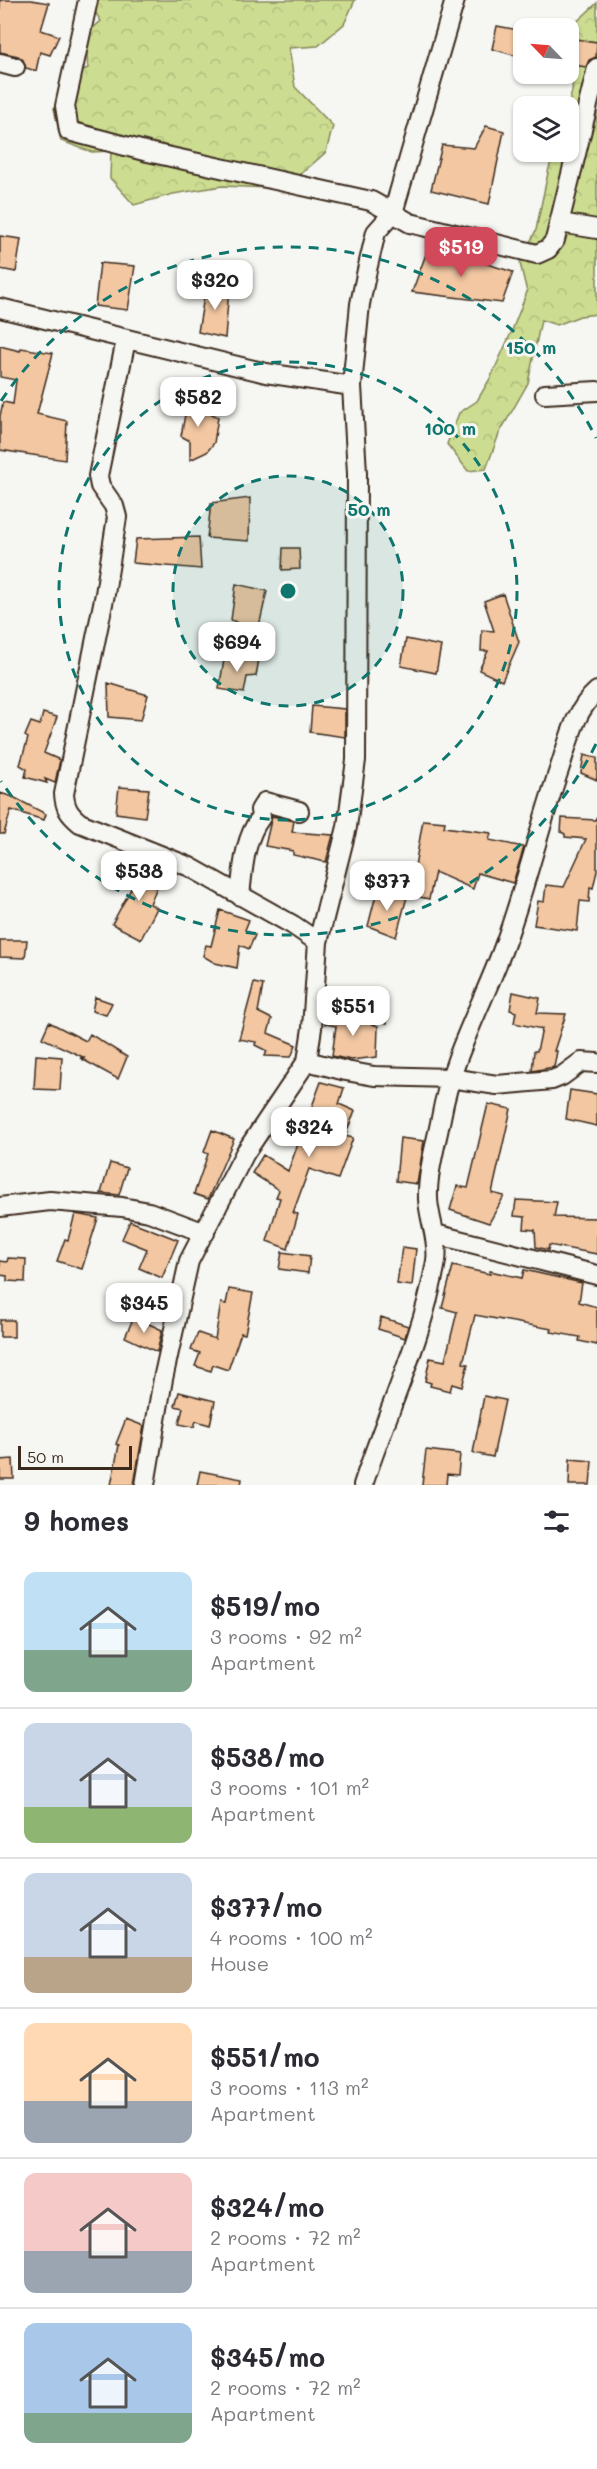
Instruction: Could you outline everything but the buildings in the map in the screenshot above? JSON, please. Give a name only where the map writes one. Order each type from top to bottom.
[{"type":"street","points":[[88,0],[65,106],[69,131],[148,152],[371,201],[410,223],[537,254],[548,249],[555,240],[597,68]]},
{"type":"street","points":[[145,1485],[163,1379],[189,1261],[245,1153],[307,1060],[312,1028],[318,942],[347,827],[356,760],[358,496],[352,386],[360,304],[376,232],[393,213],[455,0]]},
{"type":"street","points":[[560,223],[597,229]]},
{"type":"street","points":[[0,308],[266,373],[352,386]]},
{"type":"street","points":[[126,340],[98,476],[100,486],[114,506],[117,518],[105,594],[64,794],[65,805],[71,815],[80,822],[190,867],[293,925],[318,942]]},
{"type":"street","points":[[545,394],[597,391]]},
{"type":"street","points":[[363,1485],[421,1326],[436,1259],[435,1234],[429,1207],[429,1185],[450,1078],[471,1020],[494,974],[510,931],[549,801],[578,715],[589,698],[597,691]]},
{"type":"street","points":[[240,896],[245,857],[254,826],[261,816],[260,810],[265,802],[299,811]]},
{"type":"street","points":[[307,1060],[374,1076],[450,1078],[497,1085],[562,1076],[586,1061],[597,1063]]},
{"type":"street","points":[[0,1207],[50,1201],[122,1207],[149,1212],[205,1233]]},
{"type":"street","points":[[435,1234],[597,1275]]},
{"type":"green space","points":[[87,0],[355,0],[344,24],[318,46],[289,48],[295,87],[333,126],[326,152],[302,173],[270,188],[222,186],[173,194],[134,205],[110,178],[111,151],[92,152],[61,141],[54,108],[68,77],[88,68],[85,35],[101,21]]},
{"type":"green space","points":[[597,3],[597,314],[580,316],[557,325],[541,320],[528,383],[499,434],[486,469],[468,471],[447,444],[459,413],[477,401],[491,377],[527,292],[520,263],[536,230],[551,162],[579,162],[579,96],[571,96],[572,84],[579,84],[579,20]]}]
